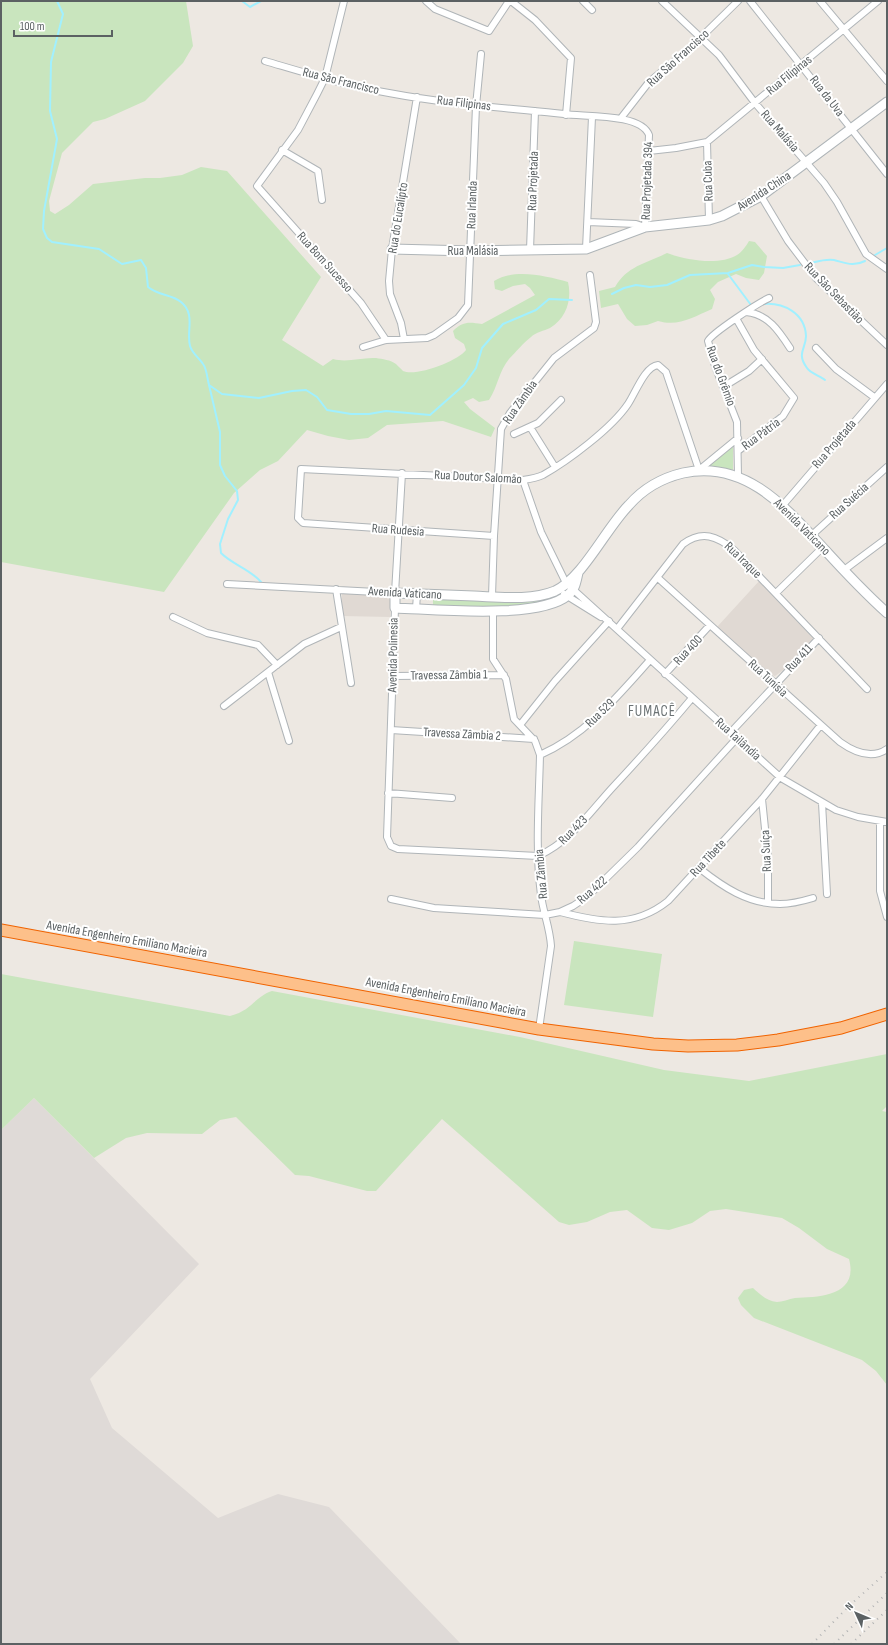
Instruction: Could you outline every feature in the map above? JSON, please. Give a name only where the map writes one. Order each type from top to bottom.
[{"type":"highway","name":"Avenida Engenheiro Emiliano Macieira","points":[[1,930],[539,1029],[653,1044],[688,1046],[737,1045],[842,1028],[887,1014]]},
{"type":"street","points":[[322,200],[318,171],[282,150],[298,130],[325,78],[344,1]]},
{"type":"street","points":[[426,1],[435,8],[489,31],[510,1],[535,20],[571,58],[566,115]]},
{"type":"street","points":[[583,1],[592,10]]},
{"type":"street","name":"Rua Malásia","points":[[662,1],[719,56],[755,103],[807,162],[837,202],[866,254],[887,269]]},
{"type":"street","name":"Rua São Francisco","points":[[621,118],[649,82],[701,38],[738,1]]},
{"type":"street","name":"Rua da Uva","points":[[750,1],[887,174]]},
{"type":"street","points":[[820,1],[887,81]]},
{"type":"street","name":"Rua Filipinas","points":[[649,151],[707,142],[878,1]]},
{"type":"street","name":"Rua Irlanda","points":[[404,338],[427,338],[434,336],[458,318],[468,305],[476,106],[481,54]]},
{"type":"street","name":"Rua São Francisco","points":[[266,61],[370,90],[417,97]]},
{"type":"street","name":"Rua Filipinas","points":[[417,97],[476,106],[566,115],[621,118],[639,124],[649,135]]},
{"type":"street","name":"Rua do Eucalípto","points":[[404,338],[401,322],[390,294],[389,281],[392,249],[417,97]]},
{"type":"street","name":"Avenida China","points":[[645,227],[709,220],[737,209],[761,196],[887,102]]},
{"type":"street","name":"Rua Projetada","points":[[530,250],[535,111]]},
{"type":"street","points":[[586,249],[592,117]]},
{"type":"street","name":"Rua Projetada 394","points":[[645,227],[649,135]]},
{"type":"street","name":"Rua Cuba","points":[[707,142],[709,220]]},
{"type":"street","name":"Rua Bom Sucesso","points":[[282,150],[258,183],[259,188],[361,303],[386,340]]},
{"type":"street","name":"Rua São Sebastião","points":[[761,196],[788,241],[816,278],[887,345]]},
{"type":"street","points":[[588,222],[636,224],[645,227]]},
{"type":"street","name":"Rua Malásia","points":[[392,249],[470,251],[586,249],[645,227]]},
{"type":"street","name":"Rua Zâmbia","points":[[492,596],[499,441],[504,422],[542,371],[554,358],[593,330],[596,322],[590,275]]},
{"type":"street","name":"Rua do Grêmio","points":[[738,476],[738,438],[735,415],[723,387],[708,341],[716,333],[769,298]]},
{"type":"street","points":[[746,312],[757,313],[766,319],[790,348]]},
{"type":"street","points":[[723,387],[749,371],[762,359],[754,350],[737,320]]},
{"type":"street","points":[[363,347],[386,340],[404,338]]},
{"type":"street","points":[[816,348],[836,369],[874,397]]},
{"type":"street","name":"Rua Pátria","points":[[738,451],[784,416],[794,398],[762,359]]},
{"type":"street","name":"Rua Doutor Salomão","points":[[303,523],[298,518],[300,472],[303,468],[523,480],[543,475],[609,426],[627,405],[649,369],[658,365],[666,372],[698,470]]},
{"type":"street","name":"Rua Projetada","points":[[783,505],[874,397],[887,384]]},
{"type":"street","points":[[514,434],[530,427],[543,418],[561,400]]},
{"type":"street","points":[[530,427],[555,467]]},
{"type":"street","points":[[698,470],[738,438]]},
{"type":"street","name":"Rua Suécia","points":[[812,535],[887,467]]},
{"type":"street","name":"Avenida Vaticano","points":[[227,584],[274,588],[336,589],[417,594],[535,596],[566,587],[578,573],[597,545],[635,498],[661,480],[698,470],[738,476],[756,486],[783,505],[844,570],[887,612]]},
{"type":"street","name":"Avenida Polinesia","points":[[386,837],[394,676],[395,593],[402,473]]},
{"type":"street","points":[[523,480],[542,532],[566,587]]},
{"type":"street","name":"Rua Rudesia","points":[[303,523],[399,531],[494,536]]},
{"type":"street","name":"Rua Iraque","points":[[617,629],[683,544],[696,536],[709,536],[717,538],[734,550],[867,689]]},
{"type":"street","points":[[844,570],[887,538]]},
{"type":"street","points":[[776,593],[823,547]]},
{"type":"street","name":"Rua Tunísia","points":[[658,578],[820,726],[840,742],[857,752],[874,755],[887,749]]},
{"type":"street","name":"Avenida Vaticano","points":[[395,608],[493,611],[512,610],[551,604],[566,597],[566,587]]},
{"type":"street","name":"Rua Tailândia","points":[[566,587],[609,621],[780,778],[822,803],[858,817],[887,822]]},
{"type":"street","points":[[336,589],[351,683]]},
{"type":"street","points":[[416,609],[417,594]]},
{"type":"street","name":"Rua Tailândia","points":[[566,597],[609,621]]},
{"type":"street","name":"Rua Zâmbia","points":[[493,611],[493,659],[504,675],[510,693],[513,714],[520,725],[534,738],[540,755],[538,856],[541,896],[550,934],[551,946],[539,1029]]},
{"type":"street","points":[[173,617],[207,633],[258,644],[277,665]]},
{"type":"street","points":[[520,725],[555,682],[609,621]]},
{"type":"street","name":"Rua 400","points":[[665,674],[710,625]]},
{"type":"street","points":[[224,706],[310,641],[341,627]]},
{"type":"street","name":"Rua 411","points":[[731,732],[819,638]]},
{"type":"street","name":"Rua 529","points":[[540,755],[562,745],[586,727],[650,660]]},
{"type":"street","points":[[268,672],[289,741]]},
{"type":"street","name":"Travessa Zâmbia 1","points":[[394,676],[504,675]]},
{"type":"street","name":"Rua 423","points":[[386,837],[391,846],[398,850],[538,856],[555,848],[569,836],[692,698]]},
{"type":"street","name":"Rua Tibete","points":[[560,912],[590,920],[606,921],[637,918],[657,910],[668,901],[762,799],[820,726]]},
{"type":"street","name":"Travessa Zâmbia 2","points":[[391,730],[534,738]]},
{"type":"street","name":"Rua 422","points":[[391,899],[434,908],[545,915],[560,912],[574,906],[588,896],[638,847],[737,738]]},
{"type":"street","points":[[388,793],[452,798]]},
{"type":"street","name":"Rua Suíça","points":[[762,799],[768,858],[768,903]]},
{"type":"street","points":[[822,803],[826,894]]},
{"type":"street","points":[[880,821],[880,891],[887,917]]},
{"type":"street","points":[[699,868],[733,893],[768,903],[780,904],[814,898]]},
{"type":"shaded area","points":[[760,580],[814,639],[785,669],[775,676],[769,674],[717,627]]},
{"type":"shaded area","points":[[342,592],[390,595],[390,617],[342,616]]},
{"type":"shaded area","points":[[34,1098],[199,1264],[90,1379],[112,1428],[218,1518],[278,1494],[329,1507],[461,1644],[1,1644],[1,1130]]},
{"type":"green space","points":[[1,1],[186,1],[193,46],[183,63],[145,101],[105,119],[93,122],[62,153],[49,201],[50,211],[55,214],[69,205],[93,184],[182,175],[201,167],[227,171],[321,277],[282,340],[323,366],[333,359],[344,360],[376,358],[392,362],[403,371],[409,372],[417,372],[436,367],[455,359],[466,350],[464,344],[455,338],[453,331],[460,325],[466,323],[482,324],[535,295],[525,284],[513,286],[502,291],[495,289],[494,281],[511,275],[531,274],[568,282],[569,301],[561,319],[550,328],[533,335],[509,359],[503,368],[489,400],[479,402],[473,398],[464,402],[470,409],[495,428],[491,437],[443,421],[387,425],[368,438],[349,440],[307,430],[278,461],[260,470],[234,493],[164,592],[1,562]]},
{"type":"green space","points":[[749,241],[755,242],[767,256],[764,273],[759,280],[746,278],[736,274],[718,282],[710,290],[715,299],[712,309],[679,322],[666,323],[658,321],[647,325],[635,326],[627,319],[618,304],[601,308],[599,291],[615,287],[625,274],[638,266],[667,253],[683,258],[702,261],[730,258],[739,254]]},
{"type":"green space","points":[[733,445],[733,470],[707,466]]},
{"type":"green space","points":[[558,593],[558,598],[526,606],[433,607],[433,598]]},
{"type":"green space","points":[[574,941],[662,954],[653,1017],[564,1005]]},
{"type":"green space","points":[[1,974],[230,1016],[244,1010],[261,997],[272,991],[520,1037],[664,1070],[749,1081],[887,1054],[887,1106],[882,1111],[887,1112],[887,1385],[876,1371],[862,1360],[754,1318],[741,1305],[738,1298],[744,1290],[753,1288],[766,1299],[779,1302],[795,1298],[815,1297],[835,1292],[843,1287],[848,1281],[851,1271],[849,1259],[827,1249],[799,1228],[782,1218],[726,1209],[710,1211],[692,1223],[669,1230],[652,1228],[627,1210],[610,1212],[587,1222],[569,1225],[559,1222],[442,1119],[376,1191],[367,1191],[309,1176],[295,1175],[236,1117],[220,1120],[202,1134],[147,1133],[126,1138],[94,1158],[34,1098],[1,1130]]},
{"type":"waterway","points":[[57,1],[63,14],[51,62],[50,111],[57,139],[44,211],[43,229],[47,238],[52,242],[99,249],[122,264],[141,260],[146,268],[148,287],[156,292],[177,299],[186,307],[190,323],[189,340],[191,349],[204,366],[209,385],[222,394],[259,398],[292,391],[306,390],[317,397],[327,410],[351,414],[369,414],[386,411],[430,415],[464,385],[476,368],[482,348],[503,324],[536,310],[549,299],[572,300]]},
{"type":"waterway","points":[[242,1],[250,7],[261,1]]},
{"type":"waterway","points":[[875,255],[887,248]]},
{"type":"waterway","points":[[811,263],[822,260],[834,260],[857,264],[865,261]]},
{"type":"waterway","points":[[612,294],[624,288],[636,285],[650,287],[667,285],[690,275],[728,273],[752,265],[783,268],[800,265]]},
{"type":"waterway","points":[[728,274],[751,305]]},
{"type":"waterway","points":[[763,304],[785,307],[797,315],[802,321],[806,336],[802,351],[802,358],[810,371],[825,380]]},
{"type":"waterway","points":[[209,385],[220,432],[220,465],[225,476],[237,491],[238,500],[228,519],[220,544],[221,553],[261,582]]},
{"type":"railway","points":[[812,1644],[849,1606],[887,1572]]},
{"type":"railway","points":[[834,1644],[887,1593]]},
{"type":"railway","points":[[851,1644],[887,1610]]},
{"type":"district","name":"FUMACÊ","points":[[652,711]]}]
